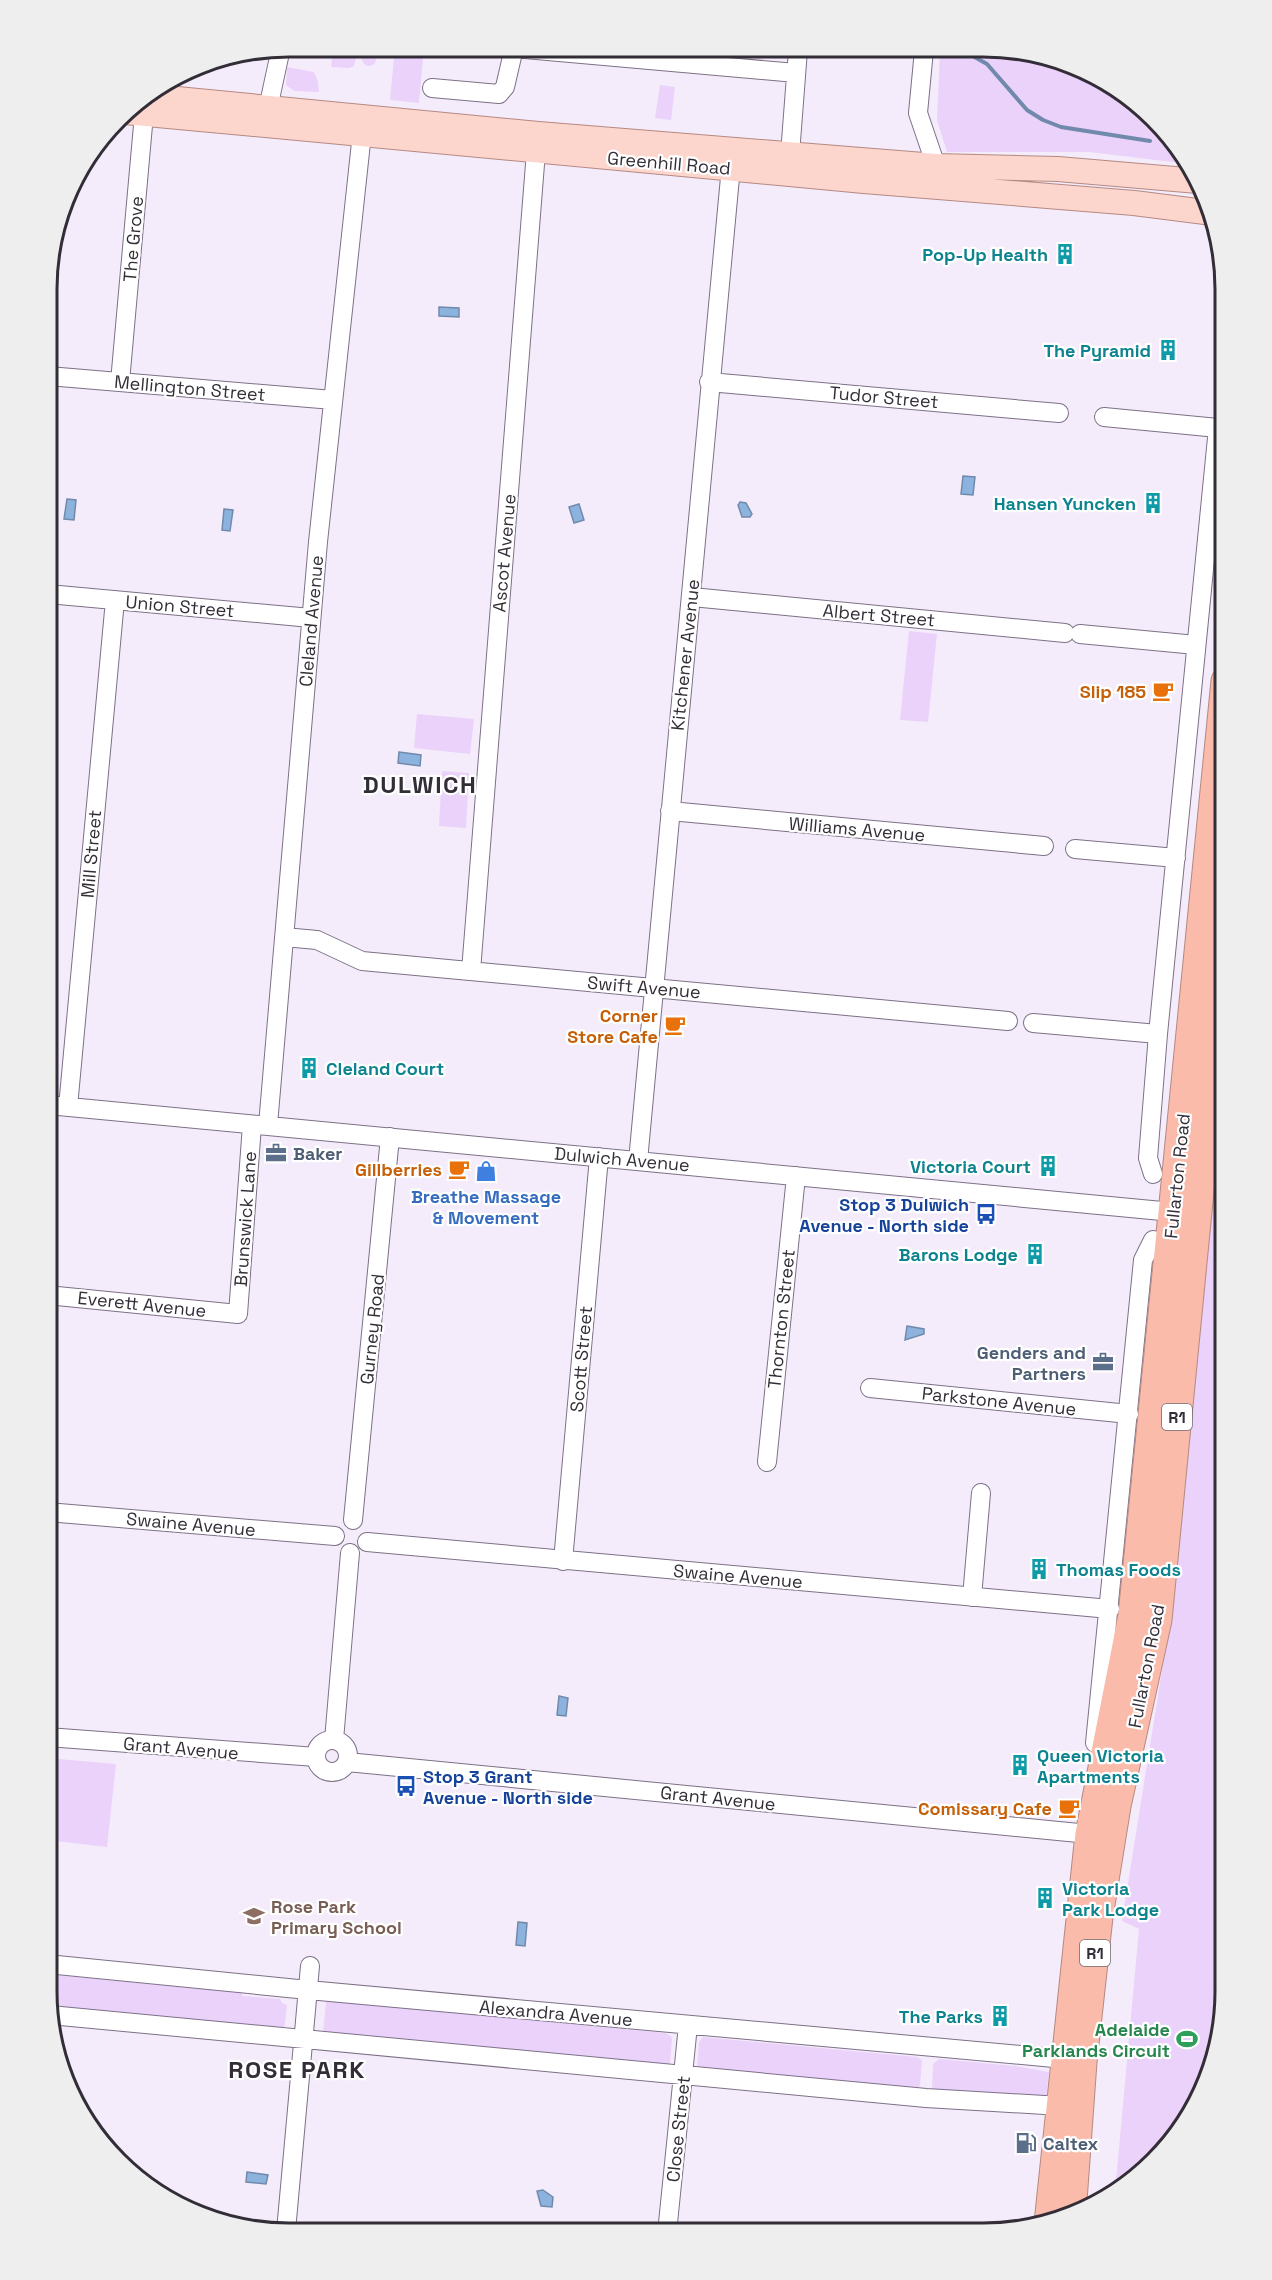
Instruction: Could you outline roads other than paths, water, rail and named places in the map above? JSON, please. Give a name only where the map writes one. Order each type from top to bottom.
[{"type":"highway","name":"Fullarton Road","points":[[1072,2205],[1071,2104],[1065,2059],[1132,1615],[1185,1213],[1215,958]]},
{"type":"highway","name":"Fullarton Road","points":[[1050,2213],[1071,2104],[1099,1917],[1100,1835]]},
{"type":"main road","name":"Greenhill Road","points":[[148,105],[732,159],[1134,202],[1202,211]]},
{"type":"main road","name":"Greenhill Road","points":[[732,159],[790,154],[936,166],[1058,169],[1187,178]]},
{"type":"street","points":[[268,117],[279,57]]},
{"type":"street","points":[[432,87],[499,94],[505,87],[512,57]]},
{"type":"street","points":[[616,57],[796,73]]},
{"type":"street","points":[[790,154],[797,57]]},
{"type":"street","points":[[923,57],[918,113],[936,166]]},
{"type":"street","name":"The Grove","points":[[120,382],[139,111]]},
{"type":"street","name":"Cleland Avenue","points":[[260,1125],[284,937],[311,618],[362,126]]},
{"type":"street","name":"Ascot Avenue","points":[[471,971],[537,142]]},
{"type":"street","name":"Kitchener Avenue","points":[[638,1161],[732,159]]},
{"type":"street","name":"Mellington Street","points":[[57,377],[333,400]]},
{"type":"street","name":"Tudor Street","points":[[710,382],[1059,413]]},
{"type":"street","name":"Fullarton Road","points":[[1104,417],[1215,428]]},
{"type":"street","name":"Fullarton Road","points":[[1153,1174],[1148,1158],[1158,1034],[1215,458]]},
{"type":"street","name":"Union Street","points":[[57,595],[311,618]]},
{"type":"street","name":"Albert Street","points":[[692,597],[1196,645]]},
{"type":"street","name":"Mill Street","points":[[68,1107],[115,600]]},
{"type":"street","name":"Williams Avenue","points":[[670,811],[1044,846]]},
{"type":"street","points":[[1075,849],[1176,858]]},
{"type":"street","name":"Swift Avenue","points":[[284,937],[317,940],[362,961],[1008,1021]]},
{"type":"street","points":[[1167,951],[1215,949]]},
{"type":"street","points":[[1033,1023],[1158,1034]]},
{"type":"street","name":"Dulwich Avenue","points":[[57,1106],[1185,1213]]},
{"type":"street","name":"Brunswick Lane","points":[[238,1314],[260,1125]]},
{"type":"street","name":"Gurney Road","points":[[353,1520],[390,1137]]},
{"type":"street","name":"Scott Street","points":[[563,1561],[599,1157]]},
{"type":"street","name":"Thornton Street","points":[[767,1462],[796,1176]]},
{"type":"street","name":"Fullarton Road","points":[[1095,1743],[1110,1609],[1140,1542],[1129,1414],[1143,1260],[1153,1240]]},
{"type":"street","name":"Everett Avenue","points":[[57,1296],[238,1314]]},
{"type":"street","name":"Parkstone Avenue","points":[[870,1388],[1129,1414]]},
{"type":"street","points":[[972,1597],[981,1493]]},
{"type":"street","name":"Swaine Avenue","points":[[57,1513],[335,1536]]},
{"type":"street","points":[[353,1520],[366,1530],[367,1542],[360,1550],[350,1553],[340,1548],[335,1536],[339,1526],[353,1520]]},
{"type":"street","name":"Swaine Avenue","points":[[367,1542],[1110,1609]]},
{"type":"street","points":[[334,1740],[350,1553]]},
{"type":"street","name":"Grant Avenue","points":[[57,1738],[316,1757]]},
{"type":"street","points":[[328,1741],[339,1742],[347,1750],[347,1762],[340,1770],[328,1772],[319,1766],[316,1757],[319,1747],[328,1741]]},
{"type":"street","name":"Grant Avenue","points":[[347,1762],[1100,1835]]},
{"type":"street","name":"Alexandra Avenue","points":[[57,1965],[1065,2059]]},
{"type":"street","points":[[287,2223],[310,1966]]},
{"type":"street","points":[[58,2016],[926,2098],[1071,2104]]},
{"type":"street","name":"Close Street","points":[[668,2223],[688,2025]]},
{"type":"water","points":[[439,307],[459,308],[459,317],[439,316]]},
{"type":"water","points":[[963,476],[975,477],[973,495],[961,494]]},
{"type":"water","points":[[67,499],[76,500],[74,520],[64,519]]},
{"type":"water","points":[[740,502],[746,503],[752,514],[750,517],[742,517],[738,505]]},
{"type":"water","points":[[579,504],[584,520],[574,523],[569,507]]},
{"type":"water","points":[[224,509],[233,510],[230,531],[222,530]]},
{"type":"water","points":[[399,752],[421,755],[420,766],[398,763]]},
{"type":"water","points":[[907,1326],[924,1329],[924,1334],[905,1340]]},
{"type":"water","points":[[559,1696],[568,1698],[566,1716],[557,1715]]},
{"type":"water","points":[[518,1922],[527,1923],[525,1946],[516,1945]]},
{"type":"water","points":[[247,2172],[268,2175],[266,2184],[246,2182]]},
{"type":"water","points":[[543,2190],[553,2197],[552,2207],[541,2206],[537,2191]]},
{"type":"waterway","points":[[975,57],[987,64],[1027,110],[1043,120],[1061,127],[1150,141]]},
{"type":"place","name":"Pop-Up Health","points":[[1065,254]]},
{"type":"place","name":"The Pyramid","points":[[1168,350]]},
{"type":"place","name":"Hansen Yuncken","points":[[1153,503]]},
{"type":"place","name":"Slip 185","points":[[1163,691]]},
{"type":"place","name":"Corner Store Cafe","points":[[675,1025]]},
{"type":"place","name":"Cleland Court","points":[[309,1068]]},
{"type":"place","name":"Baker","points":[[276,1153]]},
{"type":"place","name":"Victoria Court","points":[[1048,1166]]},
{"type":"place","name":"Gillberries","points":[[459,1169]]},
{"type":"place","name":"Breathe Massage & Movement","points":[[486,1171]]},
{"type":"place","name":"Stop 3 Dulwich Avenue - North side","points":[[986,1214]]},
{"type":"place","name":"Barons Lodge","points":[[1035,1254]]},
{"type":"place","name":"Genders and Partners","points":[[1103,1362]]},
{"type":"place","name":"Thomas Foods","points":[[1039,1569]]},
{"type":"place","name":"Queen Victoria Apartments","points":[[1020,1765]]},
{"type":"place","name":"Stop 3 Grant Avenue - North side","points":[[406,1786]]},
{"type":"place","name":"Comissary Cafe","points":[[1069,1808]]},
{"type":"place","name":"Victoria Park Lodge","points":[[1045,1898]]},
{"type":"place","name":"Rose Park Primary School","points":[[254,1916]]},
{"type":"place","name":"The Parks","points":[[1000,2016]]},
{"type":"place","name":"Adelaide Parklands Circuit","points":[[1187,2039]]},
{"type":"place","name":"Caltex","points":[[1026,2143]]},
{"type":"district","name":"DULWICH","points":[[420,784]]},
{"type":"district","name":"ROSE PARK","points":[[297,2069]]}]
